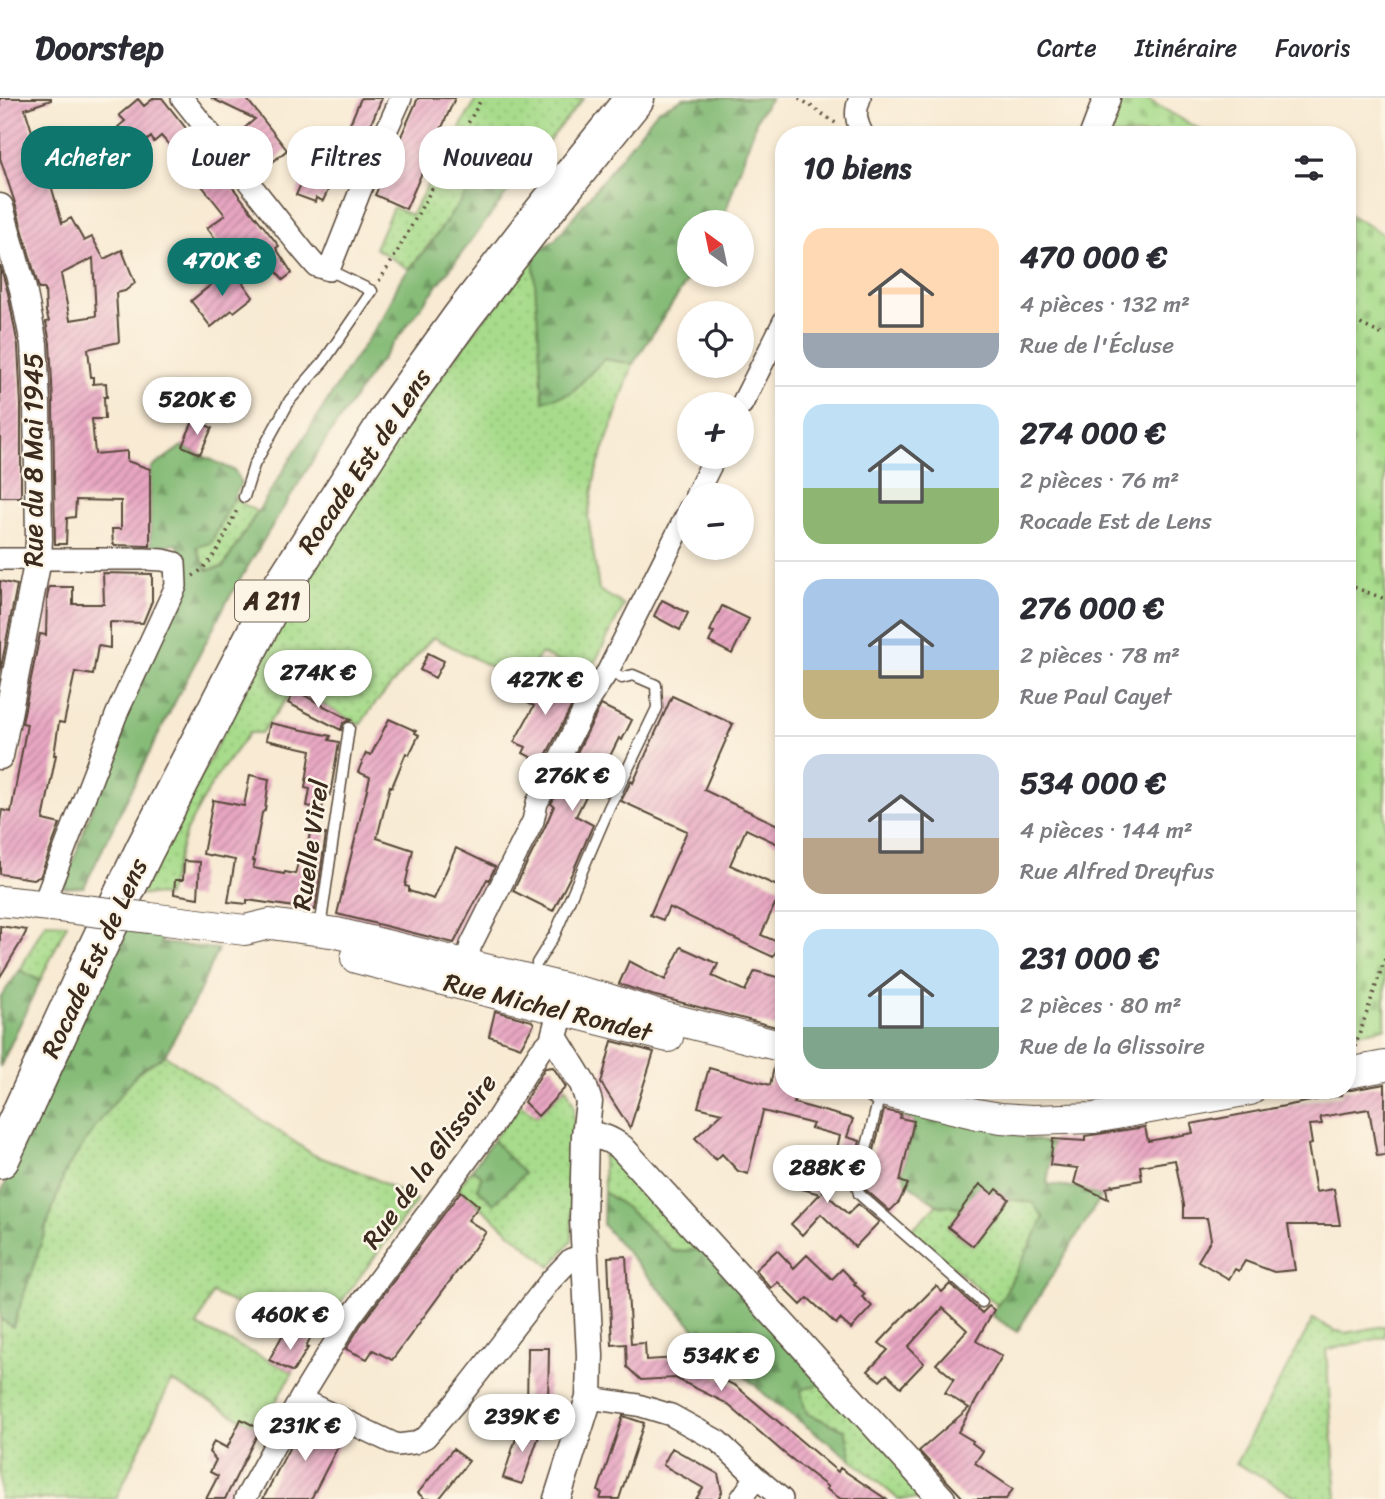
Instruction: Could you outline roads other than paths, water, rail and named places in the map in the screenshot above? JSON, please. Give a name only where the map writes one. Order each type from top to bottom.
[{"type":"highway","name":"Rocade Est de Lens","points":[[0,1109],[176,739],[253,590],[312,494],[383,388],[515,211],[608,98]]},
{"type":"highway","name":"Rocade Est de Lens","points":[[0,1159],[145,849],[271,604],[371,447],[424,370],[533,225],[635,98]]},
{"type":"main road","name":"Rue Michel Rondet","points":[[0,901],[245,930],[268,942],[316,939],[462,974],[561,1012],[775,1064]]},
{"type":"main road","name":"Rue Michel Rondet","points":[[561,1012],[619,1002],[660,1016],[775,1044]]},
{"type":"main road","points":[[1356,1057],[1385,1047]]},
{"type":"main road","points":[[1356,1061],[1385,1066]]},
{"type":"main road","points":[[935,1099],[999,1108],[1037,1101],[1086,1099]]},
{"type":"main road","points":[[978,1099],[1033,1120],[1094,1118],[1200,1099]]},
{"type":"street","points":[[182,98],[304,252],[316,266],[329,270],[366,176],[401,98]]},
{"type":"street","points":[[859,126],[856,107],[860,98]]},
{"type":"street","points":[[1096,126],[1107,98]]},
{"type":"street","name":"Rue du 8 Mai 1945","points":[[0,207],[23,289],[34,344],[39,539],[38,559],[0,756]]},
{"type":"street","points":[[748,392],[775,339]]},
{"type":"street","points":[[462,974],[474,938],[533,821],[537,803],[677,534]]},
{"type":"street","points":[[0,559],[163,560],[175,563],[176,586],[117,713],[52,906]]},
{"type":"street","points":[[557,1499],[589,1398],[590,1355],[583,1219],[585,1135],[589,1102],[561,1012]]},
{"type":"street","name":"Rue de la Glissoire","points":[[245,1499],[300,1399],[349,1319],[493,1125],[540,1051],[561,1012]]},
{"type":"street","points":[[585,1135],[610,1139],[622,1147],[942,1499]]},
{"type":"street","points":[[300,1399],[397,1445],[414,1443],[426,1437],[550,1281],[571,1259],[585,1255]]},
{"type":"street","points":[[589,1398],[638,1405],[671,1415],[718,1441],[782,1499]]},
{"type":"street","points":[[741,1499],[756,1477]]},
{"type":"lane","points":[[244,496],[254,465],[290,400],[324,361],[372,292],[329,270]]},
{"type":"lane","points":[[537,963],[555,934],[609,808],[657,708],[656,685],[633,675],[622,678],[608,671]]},
{"type":"lane","name":"Ruelle Virel","points":[[316,939],[349,728]]},
{"type":"lane","points":[[348,948],[381,956],[411,959],[462,974]]},
{"type":"lane","points":[[561,1012],[597,1010],[775,1055]]},
{"type":"lane","points":[[1356,1059],[1385,1056]]},
{"type":"lane","points":[[877,1099],[857,1186],[859,1194],[982,1302]]},
{"type":"lane","points":[[958,1099],[1032,1110],[1085,1110],[1149,1099]]}]
